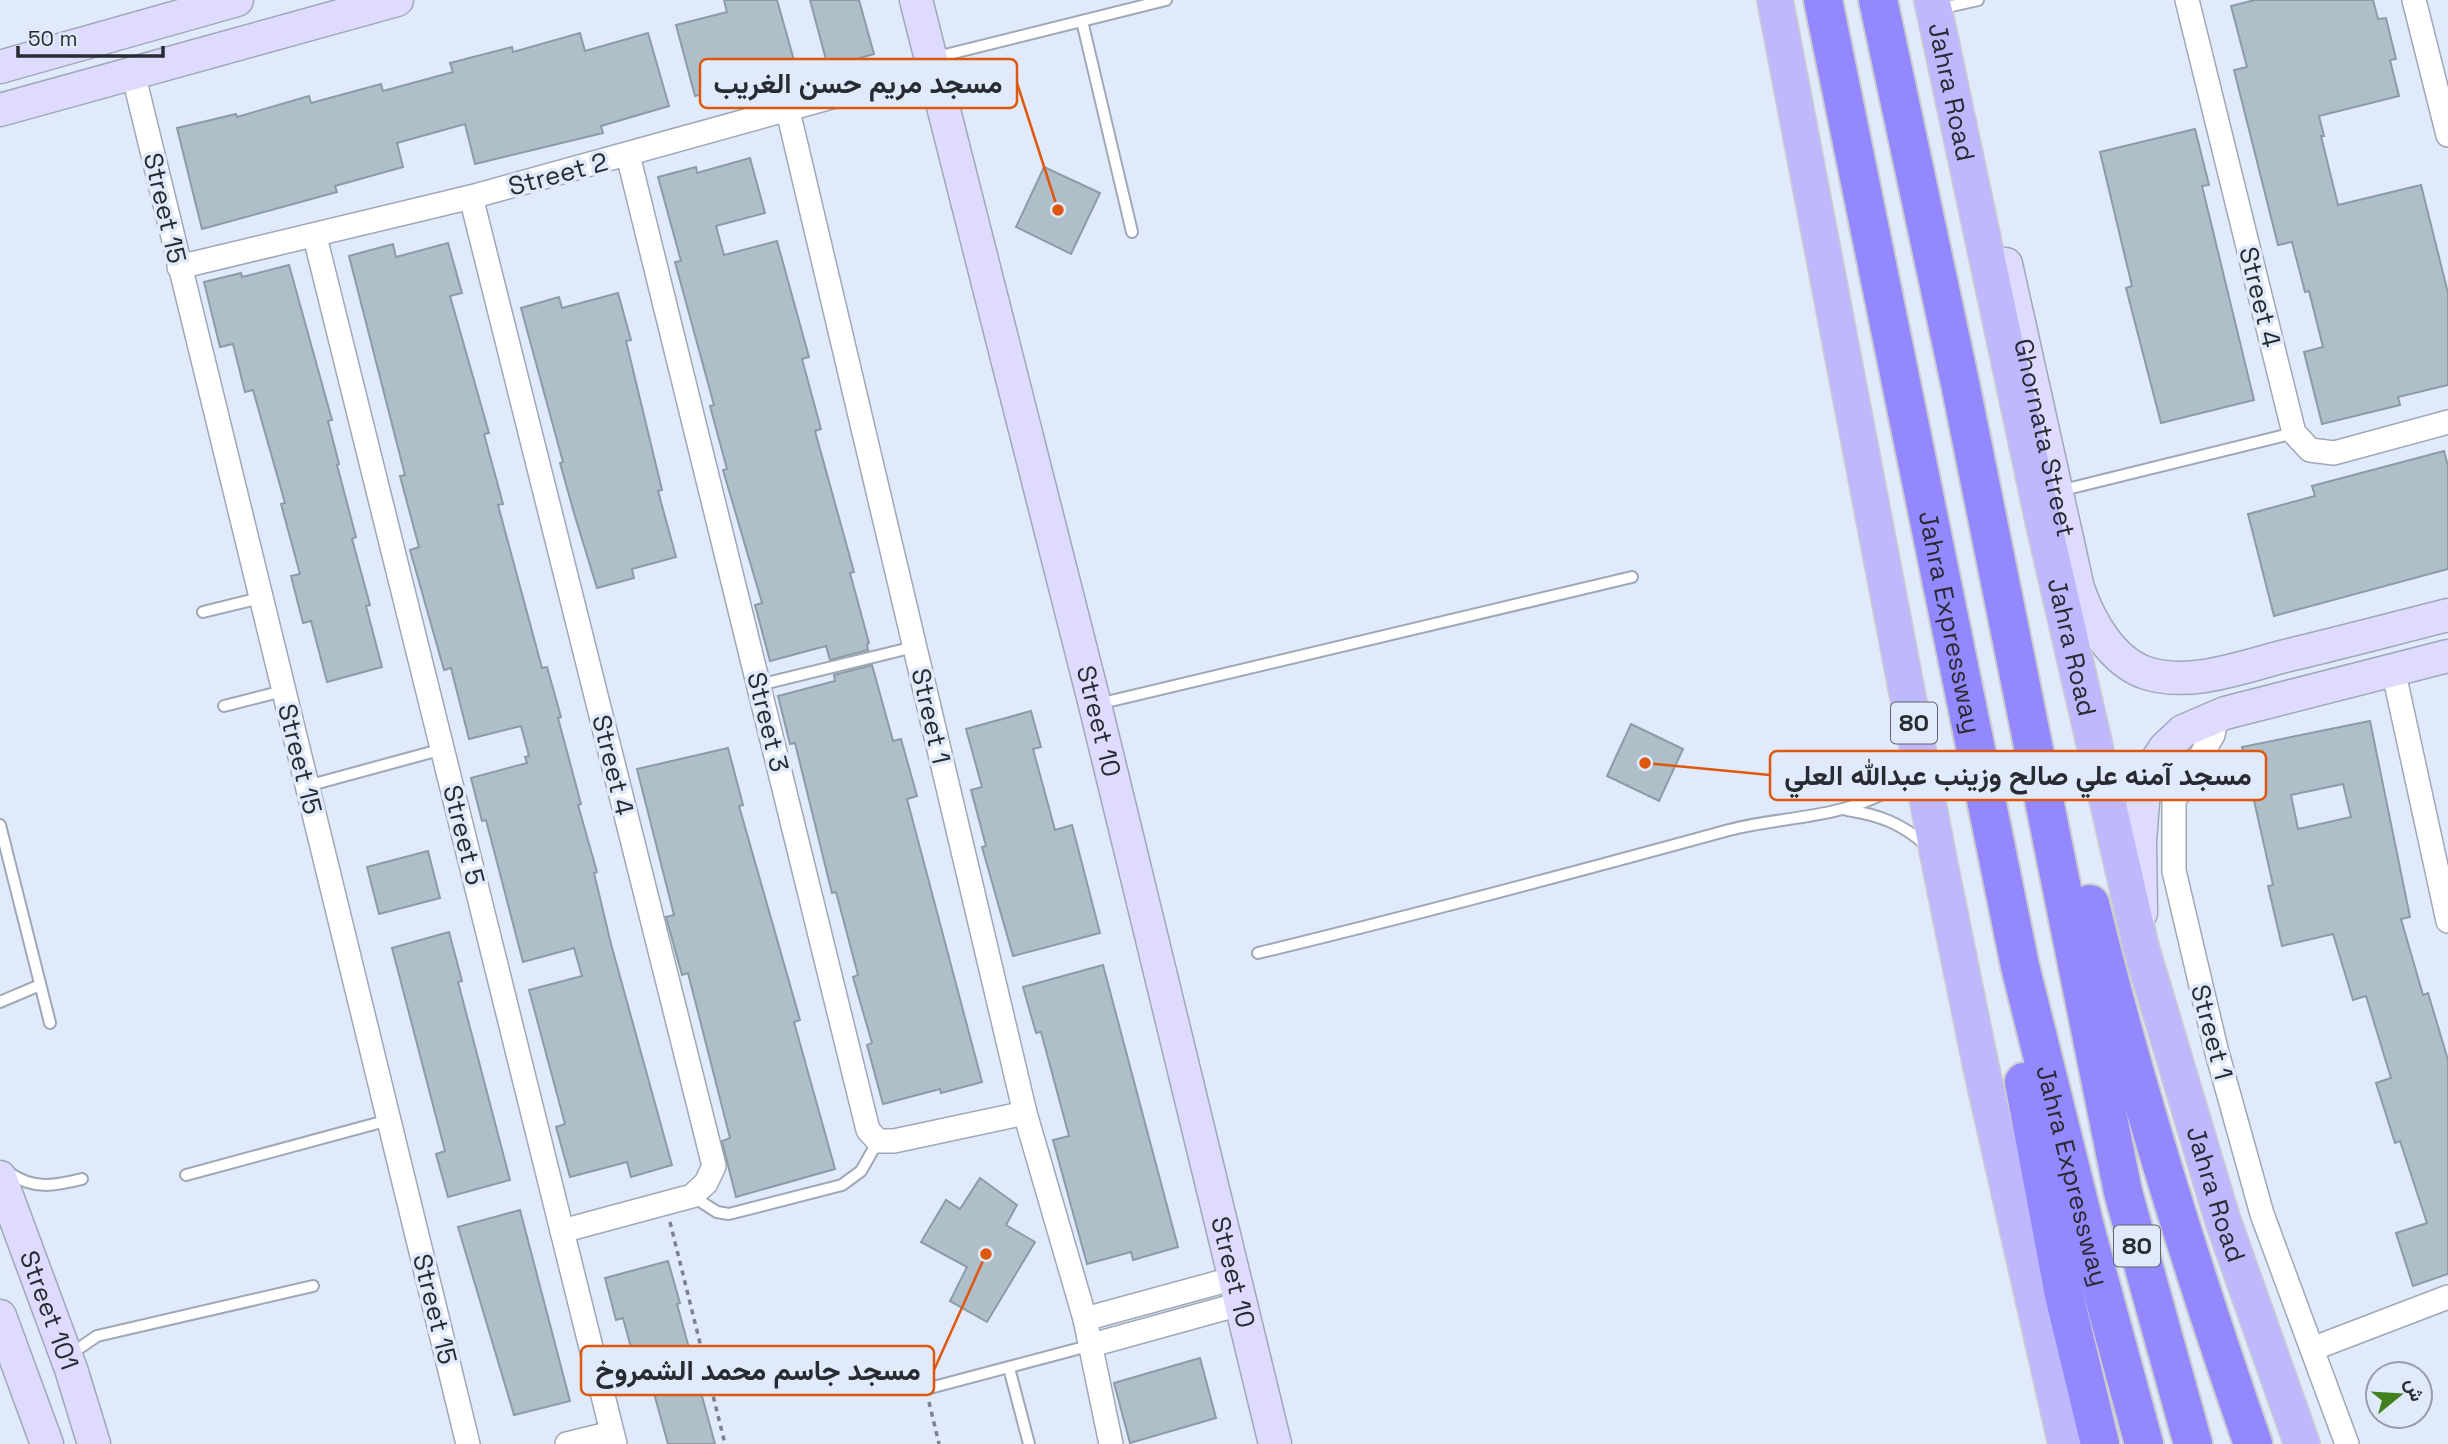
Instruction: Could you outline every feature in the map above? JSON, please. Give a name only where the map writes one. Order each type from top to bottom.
[{"type":"highway","name":"Jahra Expressway","points":[[1823,0],[2010,913],[2054,1104],[2144,1444]]},
{"type":"highway","name":"Jahra Expressway","points":[[1878,0],[1960,383],[2123,1192],[2193,1444]]},
{"type":"highway","points":[[1960,383],[2137,1081],[2205,1307],[2253,1444]]},
{"type":"highway","points":[[2010,913],[2014,1028],[2064,1295],[2100,1444]]},
{"type":"main road","name":"80","points":[[1775,0],[1938,855],[1987,1094],[2066,1444]]},
{"type":"main road","name":"Jahra Road","points":[[1942,3],[2044,525],[2141,947],[2222,1218],[2302,1444]]},
{"type":"street","points":[[0,110],[397,0]]},
{"type":"street","name":"Street 10","points":[[916,0],[1095,705],[1275,1444]]},
{"type":"street","name":"Street 4","points":[[2188,0],[2294,433]]},
{"type":"street","points":[[2414,0],[2448,135]]},
{"type":"street","points":[[0,68],[230,1]]},
{"type":"street","name":"Ghornata Street","points":[[1942,3],[2078,588],[2087,614],[2100,634],[2129,664],[2143,672],[2181,678],[2210,674],[2448,615]]},
{"type":"street","name":"Street 2","points":[[180,267],[315,237],[628,155],[788,111],[932,64]]},
{"type":"street","name":"Street 15","points":[[133,73],[468,1444]]},
{"type":"street","name":"Street 1","points":[[788,111],[1025,1113],[1092,1345],[1111,1444]]},
{"type":"street","name":"Street 3","points":[[628,155],[869,1130],[878,1141]]},
{"type":"street","name":"Street 4","points":[[471,197],[714,1166],[706,1183],[692,1196]]},
{"type":"street","name":"Street 5","points":[[315,237],[614,1438],[567,1444]]},
{"type":"street","points":[[2294,433],[2310,450],[2334,453],[2448,422]]},
{"type":"street","points":[[2141,947],[2140,829],[2149,772],[2183,731],[2217,715],[2448,656]]},
{"type":"street","points":[[2393,669],[2448,920]]},
{"type":"street","points":[[2210,674],[2204,693],[2217,715]]},
{"type":"street","name":"Street 1","points":[[2217,715],[2213,735],[2174,800],[2174,871],[2216,1049],[2262,1214],[2347,1444]]},
{"type":"street","points":[[878,1141],[894,1141],[1025,1113]]},
{"type":"street","name":"Street 101","points":[[0,1177],[71,1368],[94,1444]]},
{"type":"street","points":[[562,1231],[692,1196]]},
{"type":"street","points":[[1085,1319],[1238,1291]]},
{"type":"street","points":[[1092,1345],[1238,1291]]},
{"type":"street","points":[[2312,1349],[2448,1297]]},
{"type":"street","name":"Street 101","points":[[0,1316],[47,1444]]},
{"type":"lane","points":[[932,64],[1166,0]]},
{"type":"lane","points":[[1942,3],[1978,0]]},
{"type":"lane","points":[[1082,21],[1132,232]]},
{"type":"lane","points":[[2057,492],[2294,433]]},
{"type":"lane","points":[[1095,705],[1632,577]]},
{"type":"lane","points":[[203,612],[260,598]]},
{"type":"lane","points":[[759,685],[914,647]]},
{"type":"lane","points":[[224,706],[284,691]]},
{"type":"lane","points":[[1258,953],[1408,917],[1744,826],[1847,810],[1882,794],[1901,769],[1915,731]]},
{"type":"lane","points":[[307,786],[443,749]]},
{"type":"lane","points":[[1847,810],[1883,816],[1909,830],[1938,855]]},
{"type":"lane","points":[[0,825],[50,1023]]},
{"type":"lane","points":[[0,1002],[40,985]]},
{"type":"lane","points":[[186,1175],[389,1120]]},
{"type":"lane","points":[[692,1196],[717,1212],[729,1214],[842,1185],[862,1171],[878,1141]]},
{"type":"lane","points":[[0,1166],[18,1179],[37,1186],[53,1186],[82,1180]]},
{"type":"lane","points":[[71,1368],[78,1349],[87,1341],[120,1330],[313,1286]]},
{"type":"lane","points":[[926,1389],[1092,1345]]},
{"type":"lane","points":[[1009,1368],[1029,1444]]},
{"type":"path","points":[[665,1203],[725,1444]]},
{"type":"path","points":[[926,1389],[939,1444]]},
{"type":"building","points":[[724,0],[777,0],[799,78],[749,92],[746,83],[695,96],[676,25],[727,12]]},
{"type":"building","points":[[810,0],[859,0],[874,54],[828,67]]},
{"type":"building","points":[[2255,0],[2373,0],[2378,19],[2386,18],[2396,59],[2390,60],[2399,96],[2319,116],[2324,136],[2321,136],[2338,205],[2421,185],[2448,293],[2448,385],[2398,397],[2400,405],[2322,424],[2304,352],[2323,347],[2309,291],[2305,292],[2292,242],[2278,245],[2234,70],[2247,67],[2231,6]]},
{"type":"building","points":[[580,33],[585,51],[648,33],[669,106],[601,126],[603,133],[475,164],[465,124],[397,143],[403,167],[335,186],[337,192],[202,229],[177,128],[236,114],[237,117],[309,96],[311,103],[381,84],[383,91],[453,72],[450,63],[512,47],[513,52]]},
{"type":"building","points":[[2195,129],[2209,185],[2202,186],[2254,400],[2161,423],[2126,288],[2132,286],[2100,152]]},
{"type":"building","points":[[750,158],[765,213],[716,226],[724,255],[777,241],[809,357],[802,359],[821,429],[815,431],[854,572],[850,573],[869,643],[868,650],[830,660],[826,646],[770,661],[755,605],[762,603],[723,470],[727,469],[710,406],[714,405],[675,262],[681,261],[658,177],[696,167],[697,173]]},
{"type":"building","points":[[1044,167],[1100,193],[1071,254],[1016,227]]},
{"type":"building","points":[[448,243],[462,293],[450,296],[489,433],[484,434],[503,504],[498,505],[542,668],[547,667],[561,717],[558,718],[597,872],[594,873],[611,944],[672,1165],[631,1177],[627,1162],[570,1177],[556,1127],[565,1124],[529,990],[582,976],[574,948],[523,962],[486,820],[482,821],[471,778],[527,763],[525,757],[529,756],[521,726],[469,739],[451,668],[444,670],[410,550],[419,547],[400,476],[405,475],[349,256],[393,244],[396,257]]},
{"type":"building","points":[[289,265],[332,420],[328,421],[356,537],[352,539],[370,605],[366,606],[382,667],[327,682],[311,621],[303,623],[291,576],[300,574],[281,504],[285,503],[253,390],[245,392],[233,344],[220,347],[204,282],[241,273],[242,277]]},
{"type":"building","points":[[618,293],[631,340],[626,341],[662,490],[658,491],[676,557],[632,569],[634,578],[597,588],[560,463],[563,462],[521,308],[559,297],[562,308]]},
{"type":"building","points":[[2444,451],[2448,466],[2448,569],[2274,616],[2248,514],[2315,496],[2312,486]]},
{"type":"building","points":[[872,665],[893,741],[901,739],[917,796],[907,799],[982,1082],[941,1093],[940,1089],[883,1104],[867,1045],[872,1043],[853,977],[858,975],[836,892],[832,893],[795,743],[790,744],[778,696],[835,681],[834,675]]},
{"type":"building","points":[[1031,711],[1041,747],[1033,749],[1055,830],[1072,825],[1100,933],[1013,956],[982,847],[986,846],[971,790],[982,787],[966,729]]},
{"type":"building","points":[[2370,721],[2410,917],[2401,919],[2423,995],[2428,993],[2448,1060],[2448,1274],[2413,1286],[2396,1233],[2427,1223],[2400,1141],[2395,1143],[2376,1083],[2391,1078],[2366,996],[2353,1000],[2333,934],[2282,946],[2268,886],[2273,885],[2242,747]],"holes":[[[2343,784],[2351,817],[2298,829],[2291,795]]]},
{"type":"building","points":[[1631,724],[1683,749],[1659,801],[1607,776]]},
{"type":"building","points":[[728,748],[743,805],[739,806],[800,1020],[794,1022],[835,1169],[736,1197],[722,1141],[730,1138],[688,973],[682,975],[666,917],[674,915],[637,769]]},
{"type":"building","points":[[428,851],[440,898],[379,914],[367,867]]},
{"type":"building","points":[[449,932],[462,981],[458,982],[510,1180],[448,1197],[436,1154],[445,1151],[392,948]]},
{"type":"building","points":[[1103,965],[1178,1247],[1133,1260],[1131,1252],[1087,1264],[1053,1140],[1069,1136],[1041,1032],[1036,1033],[1023,987]]},
{"type":"building","points":[[980,1178],[1017,1205],[1006,1225],[1035,1242],[987,1322],[950,1301],[967,1267],[921,1242],[946,1200],[960,1209]]},
{"type":"building","points":[[520,1210],[570,1401],[514,1415],[458,1227]]},
{"type":"building","points":[[668,1261],[715,1444],[668,1444],[652,1386],[642,1388],[623,1318],[616,1320],[605,1278]]},
{"type":"building","points":[[1200,1358],[1216,1418],[1130,1443],[1114,1383]]},
{"type":"place","name":"مسجد مريم حسن الغريب","points":[[1058,210]]},
{"type":"place","name":"مسجد آمنه علي صالح وزينب عبدالله العلي","points":[[1645,763]]},
{"type":"place","name":"مسجد جاسم محمد الشمروخ","points":[[986,1254]]}]
